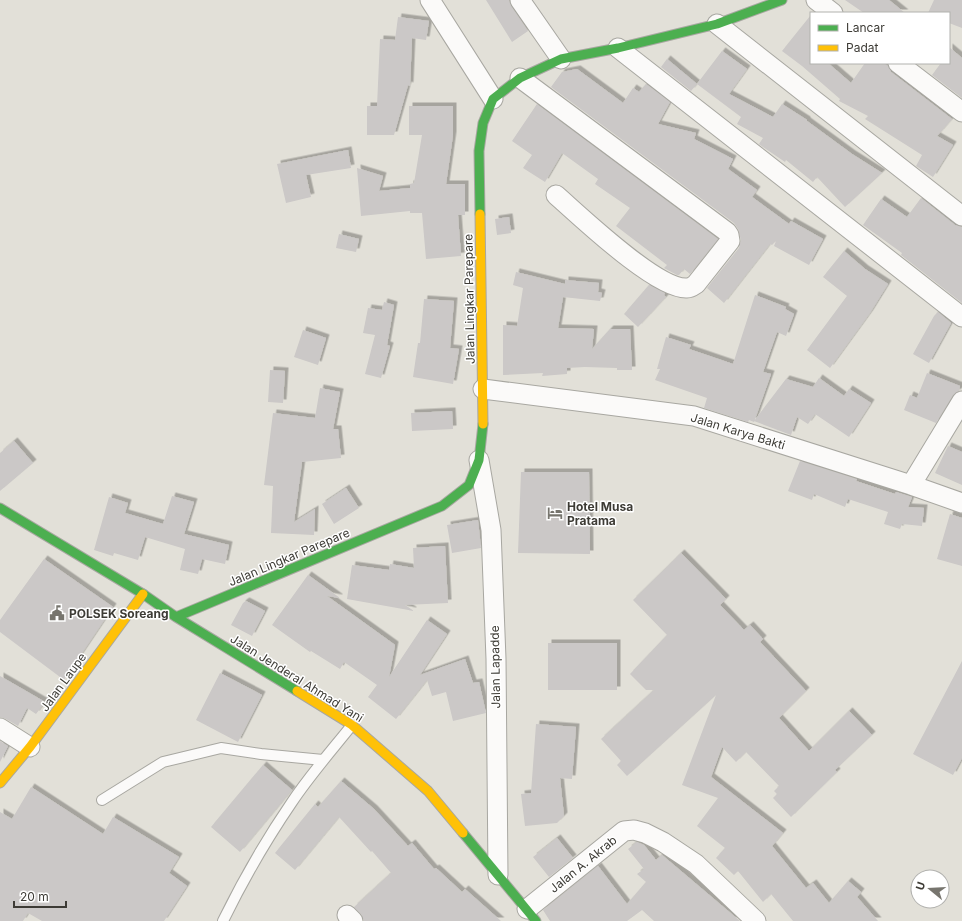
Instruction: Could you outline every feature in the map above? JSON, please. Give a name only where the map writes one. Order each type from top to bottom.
[{"type":"main road","name":"Jalan Lingkar Parepare","points":[[176,617],[442,506],[469,485],[479,460],[483,429],[479,151],[483,123],[493,99],[520,78],[561,59],[618,48],[717,24],[782,0]]},
{"type":"main road","name":"Jalan Jenderal Ahmad Yani","points":[[0,508],[143,594],[176,617],[352,726],[428,791],[532,915]]},
{"type":"main road","name":"Jalan Laupe","points":[[0,783],[30,747],[143,594]]},
{"type":"street","points":[[430,0],[493,99]]},
{"type":"street","points":[[520,0],[561,59]]},
{"type":"street","points":[[816,0],[832,12]]},
{"type":"street","points":[[717,24],[962,216]]},
{"type":"street","points":[[618,48],[962,317]]},
{"type":"street","points":[[899,64],[962,112]]},
{"type":"street","points":[[520,78],[727,232],[730,241],[696,284],[690,287],[681,287],[661,280],[615,247],[556,195]]},
{"type":"street","name":"Jalan Karya Bakti","points":[[483,390],[694,416],[911,485],[962,503]]},
{"type":"street","points":[[911,485],[962,401]]},
{"type":"street","name":"Jalan Lapadde","points":[[479,460],[491,530],[496,659],[498,875]]},
{"type":"street","points":[[0,728],[30,747]]},
{"type":"street","name":"Jalan A. Akrab","points":[[532,915],[624,831],[634,830],[645,833],[657,839],[696,864],[756,921]]},
{"type":"lane","points":[[223,921],[259,852],[292,802],[323,760],[352,726]]},
{"type":"lane","points":[[102,800],[164,762],[221,748],[261,754],[323,760]]},
{"type":"building","points":[[486,0],[509,0],[511,6],[528,31],[512,42]]},
{"type":"building","points":[[845,0],[889,0],[904,12],[863,12]]},
{"type":"building","points":[[934,0],[962,0],[962,28],[950,23],[950,12],[928,12]]},
{"type":"building","points":[[810,16],[810,64],[829,64],[851,83],[864,64],[885,64],[888,66],[891,72],[952,119],[937,136],[953,145],[933,177],[916,166],[922,155],[865,119],[868,116],[839,101],[840,99],[782,51]]},
{"type":"building","points":[[398,17],[429,21],[426,40],[412,38],[410,86],[408,85],[394,135],[367,135],[367,106],[377,106],[380,39],[395,40]]},
{"type":"building","points":[[950,48],[962,58],[962,98],[932,75],[940,64],[950,64]]},
{"type":"building","points":[[722,51],[747,69],[729,94],[773,117],[782,104],[807,120],[852,154],[882,173],[845,207],[817,177],[813,182],[786,160],[785,162],[759,144],[763,138],[737,124],[741,117],[697,84]]},
{"type":"building","points":[[667,59],[697,84],[691,91],[661,67]]},
{"type":"building","points":[[577,69],[623,103],[633,88],[639,92],[646,84],[670,102],[658,124],[696,133],[694,139],[733,159],[728,169],[757,190],[752,197],[789,224],[791,221],[823,239],[809,265],[774,246],[776,241],[772,245],[770,244],[724,303],[707,288],[739,248],[741,240],[738,229],[734,223],[551,87],[562,72]]},
{"type":"building","points":[[537,104],[718,239],[690,274],[684,269],[679,275],[677,275],[664,268],[667,265],[616,226],[630,208],[595,184],[598,179],[562,153],[545,182],[523,168],[532,155],[512,141]]},
{"type":"building","points":[[409,106],[453,106],[453,135],[446,184],[465,184],[465,215],[458,215],[461,256],[426,259],[422,213],[410,213],[410,211],[361,216],[357,168],[383,176],[379,191],[410,188],[410,184],[414,183],[422,135],[409,135]]},
{"type":"building","points":[[348,150],[351,168],[306,175],[311,197],[286,203],[277,164]]},
{"type":"building","points":[[921,198],[955,225],[962,227],[962,303],[901,255],[902,253],[863,225],[881,199],[907,217]]},
{"type":"building","points":[[509,217],[511,233],[497,235],[495,219]]},
{"type":"building","points":[[339,234],[359,239],[356,252],[336,248]]},
{"type":"building","points":[[844,251],[865,269],[888,284],[870,313],[830,368],[807,350],[847,296],[823,277]]},
{"type":"building","points":[[516,272],[565,284],[565,280],[599,283],[598,292],[602,293],[600,301],[563,297],[558,328],[594,329],[592,349],[610,329],[630,329],[632,370],[585,367],[567,368],[567,374],[542,376],[543,373],[503,375],[503,325],[517,326],[523,288],[513,285]]},
{"type":"building","points":[[649,285],[665,293],[664,295],[666,297],[638,327],[624,314]]},
{"type":"building","points":[[755,295],[786,307],[785,309],[794,314],[786,336],[777,332],[763,372],[771,374],[754,422],[749,420],[748,422],[704,408],[707,398],[655,380],[660,369],[657,369],[666,337],[691,345],[689,349],[733,364]]},
{"type":"building","points":[[424,299],[454,301],[450,348],[459,349],[453,384],[413,377],[418,343],[420,343]]},
{"type":"building","points":[[384,302],[394,305],[387,345],[390,346],[381,378],[365,374],[375,335],[363,333],[368,308],[382,310]]},
{"type":"building","points":[[938,312],[951,323],[929,363],[913,354],[934,316]]},
{"type":"building","points":[[303,330],[326,338],[318,365],[294,357]]},
{"type":"building","points":[[270,370],[285,371],[283,403],[268,402]]},
{"type":"building","points":[[927,373],[960,386],[959,391],[953,395],[936,423],[904,410],[910,395],[917,398]]},
{"type":"building","points":[[819,378],[844,396],[849,389],[871,403],[849,437],[815,414],[808,424],[797,417],[791,435],[754,421],[786,379],[813,387]]},
{"type":"building","points":[[320,388],[340,392],[333,429],[338,429],[341,458],[302,462],[294,522],[315,509],[314,535],[271,533],[273,486],[264,485],[273,413],[315,418]]},
{"type":"building","points":[[452,411],[453,429],[412,431],[411,413]]},
{"type":"building","points":[[14,441],[33,463],[0,491],[0,453]]},
{"type":"building","points":[[948,446],[962,452],[962,485],[935,473]]},
{"type":"building","points":[[800,461],[857,479],[856,481],[895,494],[896,492],[912,497],[908,507],[924,508],[922,526],[902,524],[900,529],[884,524],[888,512],[848,499],[845,507],[814,494],[812,500],[788,491]]},
{"type":"building","name":"Hotel Musa Pratama","points":[[521,472],[589,472],[590,554],[518,553]]},
{"type":"building","points":[[346,488],[359,508],[334,524],[322,504]]},
{"type":"building","points":[[172,496],[194,502],[184,534],[229,545],[225,564],[202,559],[198,574],[180,570],[185,549],[145,537],[138,560],[114,553],[113,556],[94,550],[109,497],[128,503],[125,513],[163,524]]},
{"type":"building","points":[[950,514],[962,518],[962,566],[937,559]]},
{"type":"building","points":[[478,520],[481,548],[452,553],[447,525]]},
{"type":"building","points":[[445,546],[448,603],[405,605],[414,611],[347,599],[352,565],[389,570],[390,564],[414,568],[413,548]]},
{"type":"building","points":[[681,553],[726,599],[720,605],[744,630],[750,625],[763,639],[760,642],[806,691],[779,718],[809,751],[849,711],[872,735],[835,770],[837,772],[791,817],[773,798],[777,794],[774,791],[779,786],[746,752],[736,762],[722,747],[711,777],[783,833],[772,846],[806,888],[813,883],[829,903],[848,881],[861,892],[857,897],[878,921],[793,921],[771,894],[763,902],[738,871],[734,875],[716,858],[725,848],[697,826],[718,798],[682,785],[716,695],[627,776],[617,765],[621,761],[601,739],[654,690],[646,690],[630,674],[667,635],[633,600]]},
{"type":"building","name":"POLSEK Soreang","points":[[44,559],[113,607],[64,680],[0,632],[0,620]]},
{"type":"building","points":[[308,575],[340,598],[327,596],[395,645],[389,677],[427,620],[447,634],[420,675],[465,659],[473,683],[479,682],[486,713],[453,721],[446,692],[432,696],[427,680],[396,719],[368,697],[377,685],[344,662],[340,669],[311,651],[310,652],[272,625]]},
{"type":"building","points":[[246,601],[265,611],[252,636],[231,625],[243,603]]},
{"type":"building","points":[[548,643],[617,643],[617,690],[548,690]]},
{"type":"building","points":[[962,661],[962,758],[953,775],[913,754]]},
{"type":"building","points":[[220,673],[262,695],[238,742],[196,720]]},
{"type":"building","points":[[0,676],[45,702],[36,714],[27,708],[18,726],[0,717]]},
{"type":"building","points":[[536,724],[576,727],[572,779],[560,778],[564,816],[557,823],[525,826],[521,794],[531,793]]},
{"type":"building","points":[[0,741],[8,746],[0,762]]},
{"type":"building","points":[[263,765],[292,790],[240,852],[211,827]]},
{"type":"building","points":[[341,781],[374,809],[408,846],[412,843],[434,869],[436,868],[462,892],[465,889],[501,921],[364,921],[361,914],[354,907],[391,873],[339,817],[295,870],[275,853],[315,804],[318,807]]},
{"type":"building","points":[[31,787],[103,834],[113,817],[179,857],[169,873],[187,886],[164,921],[42,921],[28,913],[23,921],[0,921],[0,812],[12,819]]},
{"type":"building","points":[[557,838],[573,858],[549,877],[533,857]]},
{"type":"building","points":[[637,842],[644,845],[656,860],[662,855],[740,921],[654,921],[642,910],[627,921],[550,921],[543,910],[598,866],[627,904],[646,882],[637,874],[644,869],[628,849]]},
{"type":"traffic: fast","points":[[480,214],[479,151],[483,123],[493,99],[520,78],[561,59],[618,48],[717,24],[782,0]]},
{"type":"traffic: fast","points":[[176,617],[442,506],[469,485],[479,460],[483,424]]},
{"type":"traffic: fast","points":[[0,508],[143,594],[176,617],[297,691]]},
{"type":"traffic: fast","points":[[463,833],[536,921]]},
{"type":"traffic: slow","points":[[480,214],[483,424]]},
{"type":"traffic: slow","points":[[0,783],[30,747],[143,594]]},
{"type":"traffic: slow","points":[[297,691],[352,725],[428,791],[463,833]]},
{"type":"place","name":"Hotel Musa Pratama","points":[[555,513]]},
{"type":"place","name":"POLSEK Soreang","points":[[57,613]]}]
